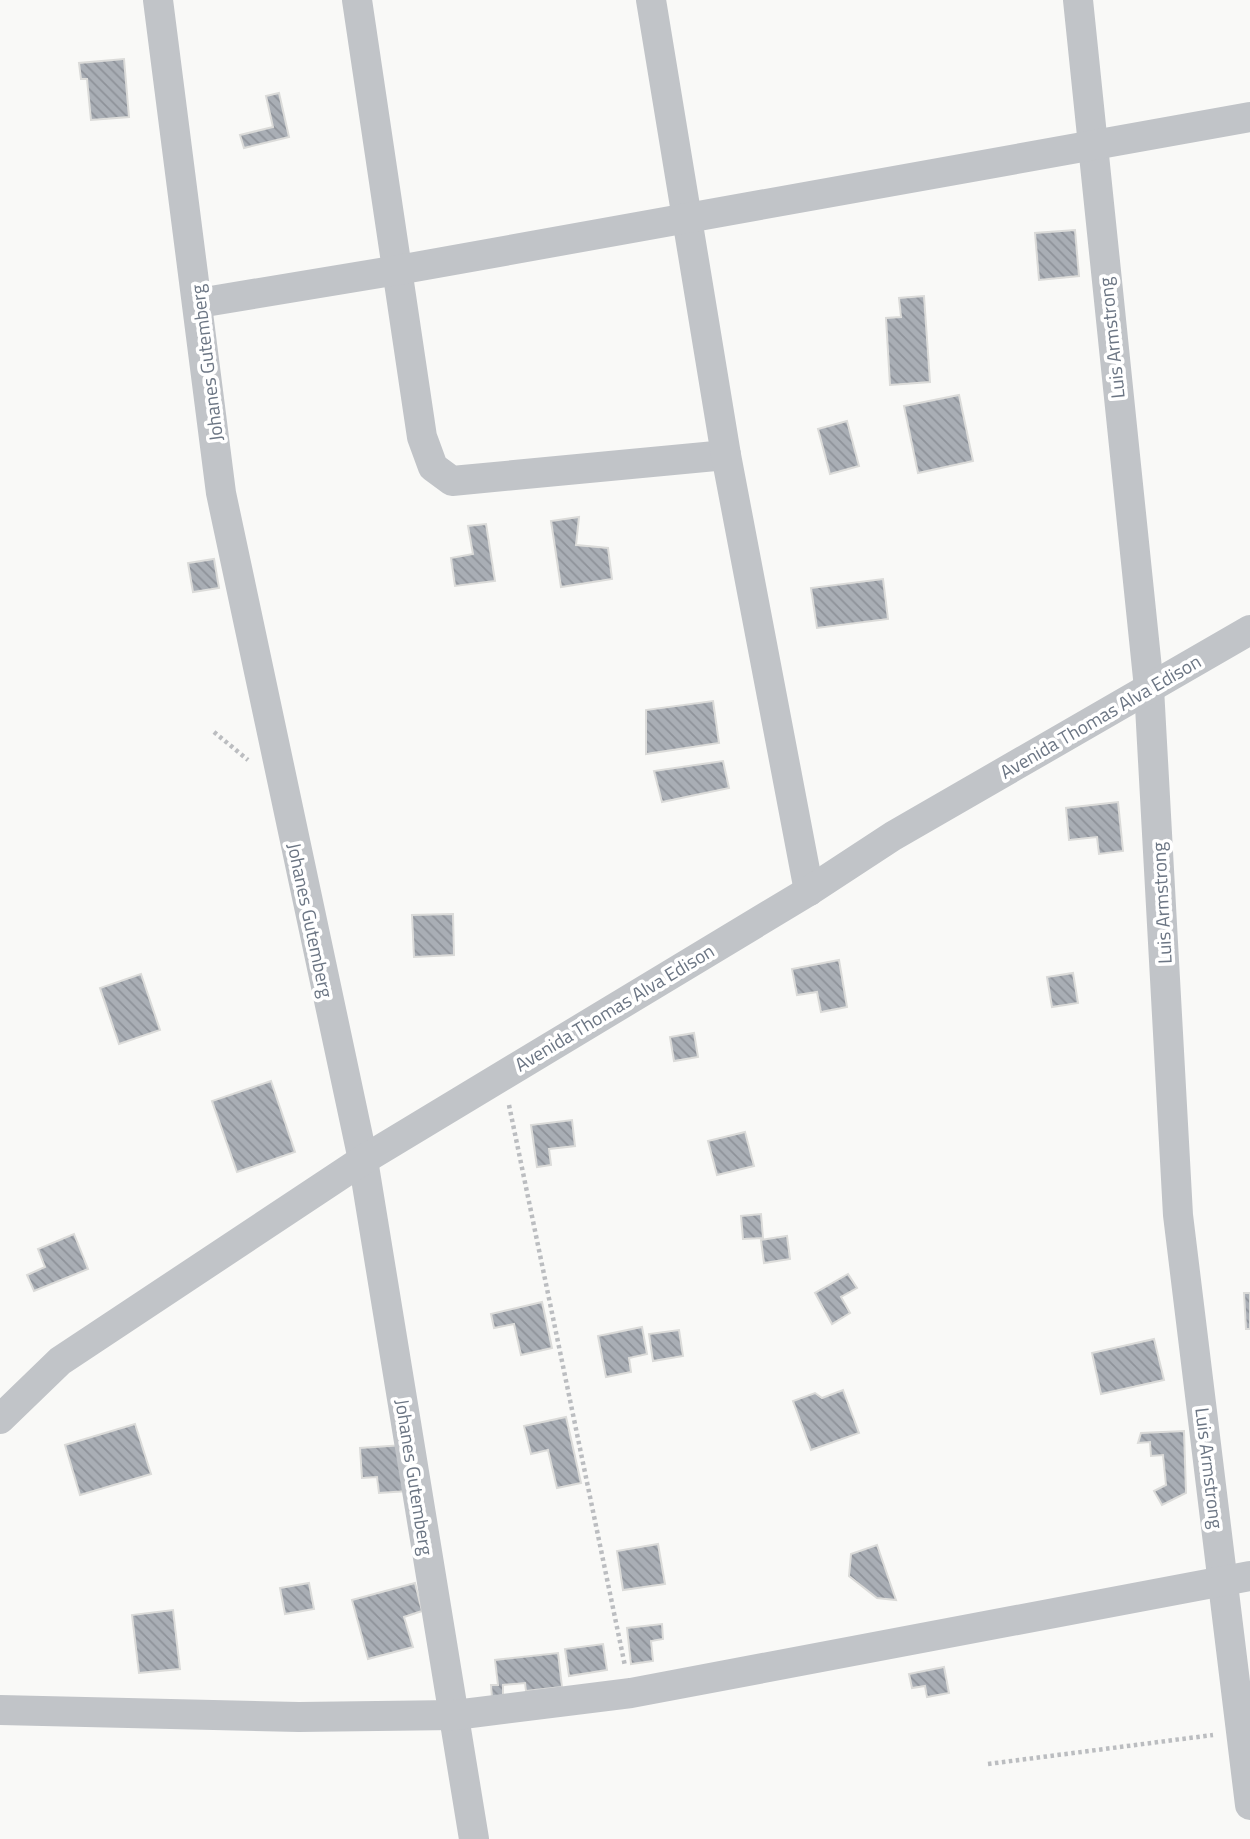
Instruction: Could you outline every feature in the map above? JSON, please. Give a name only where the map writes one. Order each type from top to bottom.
[{"type":"street","name":"Johanes Gutemberg","points":[[158,0],[199,303],[221,493],[363,1160],[474,1839]]},
{"type":"street","points":[[357,0],[422,437],[433,467],[452,481],[726,455]]},
{"type":"street","points":[[651,0],[726,455],[809,891]]},
{"type":"street","name":"Luis Armstrong","points":[[1078,0],[1090,147],[1149,688],[1178,1215],[1237,1577],[1242,1731],[1250,1805]]},
{"type":"street","points":[[199,303],[398,270],[1250,117]]},
{"type":"street","name":"Avenida Thomas Alva Edison","points":[[0,1419],[60,1361],[363,1160],[809,891],[893,836],[1250,630]]},
{"type":"street","points":[[0,1710],[299,1717],[455,1714],[631,1693],[1237,1577]]},
{"type":"path","points":[[502,1074],[631,1693]]},
{"type":"path","points":[[988,1764],[1242,1731]]},
{"type":"building","points":[[124,59],[129,117],[91,120],[87,79],[81,79],[79,63]]},
{"type":"building","points":[[279,93],[289,137],[244,148],[240,135],[273,127],[266,96]]},
{"type":"building","points":[[1075,230],[1079,276],[1039,280],[1035,233]]},
{"type":"building","points":[[924,296],[930,382],[890,385],[886,318],[901,317],[899,298]]},
{"type":"building","points":[[959,395],[973,461],[918,473],[904,406]]},
{"type":"building","points":[[847,421],[859,466],[830,474],[818,429]]},
{"type":"building","points":[[579,517],[576,545],[608,548],[612,579],[561,587],[551,521]]},
{"type":"building","points":[[486,524],[495,581],[455,586],[451,558],[473,554],[468,526]]},
{"type":"building","points":[[214,559],[219,588],[193,592],[188,563]]},
{"type":"building","points":[[883,579],[888,619],[817,628],[811,588]]},
{"type":"building","points":[[713,701],[719,743],[646,754],[646,710]]},
{"type":"building","points":[[723,761],[729,788],[662,802],[654,771]]},
{"type":"building","points":[[1118,802],[1123,851],[1099,854],[1097,837],[1069,840],[1066,808]]},
{"type":"building","points":[[453,914],[454,955],[414,957],[412,915]]},
{"type":"building","points":[[839,960],[847,1007],[821,1012],[817,992],[797,995],[792,969]]},
{"type":"building","points":[[1073,973],[1078,1003],[1052,1007],[1047,977]]},
{"type":"building","points":[[141,974],[160,1030],[119,1044],[100,988]]},
{"type":"building","points":[[694,1033],[698,1057],[674,1061],[670,1037]]},
{"type":"building","points":[[271,1081],[295,1152],[237,1172],[212,1101]]},
{"type":"building","points":[[572,1120],[575,1146],[549,1149],[551,1165],[537,1167],[531,1125]]},
{"type":"building","points":[[745,1132],[754,1166],[717,1175],[708,1141]]},
{"type":"building","points":[[761,1214],[763,1238],[743,1239],[741,1216]]},
{"type":"building","points":[[74,1234],[88,1269],[34,1291],[27,1275],[45,1267],[38,1249]]},
{"type":"building","points":[[787,1236],[790,1259],[764,1263],[761,1240]]},
{"type":"building","points":[[848,1274],[857,1288],[841,1297],[850,1313],[832,1324],[815,1293]]},
{"type":"building","points":[[1244,1293],[1250,1293],[1250,1329],[1246,1329]]},
{"type":"building","points":[[542,1302],[552,1348],[521,1355],[514,1324],[494,1328],[491,1314]]},
{"type":"building","points":[[642,1327],[647,1354],[629,1358],[631,1372],[606,1377],[598,1336]]},
{"type":"building","points":[[679,1330],[683,1356],[653,1361],[649,1334]]},
{"type":"building","points":[[1154,1339],[1164,1380],[1101,1394],[1092,1353]]},
{"type":"building","points":[[843,1390],[859,1433],[811,1450],[793,1401],[815,1393],[822,1398]]},
{"type":"building","points":[[566,1417],[581,1483],[557,1488],[548,1450],[531,1454],[524,1426]]},
{"type":"building","points":[[135,1424],[151,1474],[80,1495],[65,1445]]},
{"type":"building","points":[[1184,1431],[1186,1493],[1162,1505],[1154,1491],[1166,1485],[1163,1455],[1151,1456],[1150,1442],[1138,1443],[1141,1433]]},
{"type":"building","points":[[404,1445],[408,1491],[379,1493],[377,1477],[362,1478],[360,1448]]},
{"type":"building","points":[[658,1544],[665,1584],[623,1590],[617,1551]]},
{"type":"building","points":[[877,1545],[896,1600],[877,1598],[849,1576],[851,1554]]},
{"type":"building","points":[[309,1583],[314,1609],[285,1614],[280,1588]]},
{"type":"building","points":[[415,1583],[422,1611],[404,1617],[413,1647],[368,1659],[352,1600]]},
{"type":"building","points":[[173,1610],[180,1669],[139,1673],[132,1615]]},
{"type":"building","points":[[662,1624],[663,1639],[651,1641],[653,1661],[631,1664],[627,1628]]},
{"type":"building","points":[[603,1644],[607,1670],[569,1676],[565,1649]]},
{"type":"building","points":[[558,1653],[562,1687],[526,1691],[525,1683],[503,1685],[503,1697],[492,1698],[491,1685],[498,1685],[495,1660]]},
{"type":"building","points":[[944,1667],[949,1693],[927,1697],[925,1686],[912,1688],[909,1674]]}]
